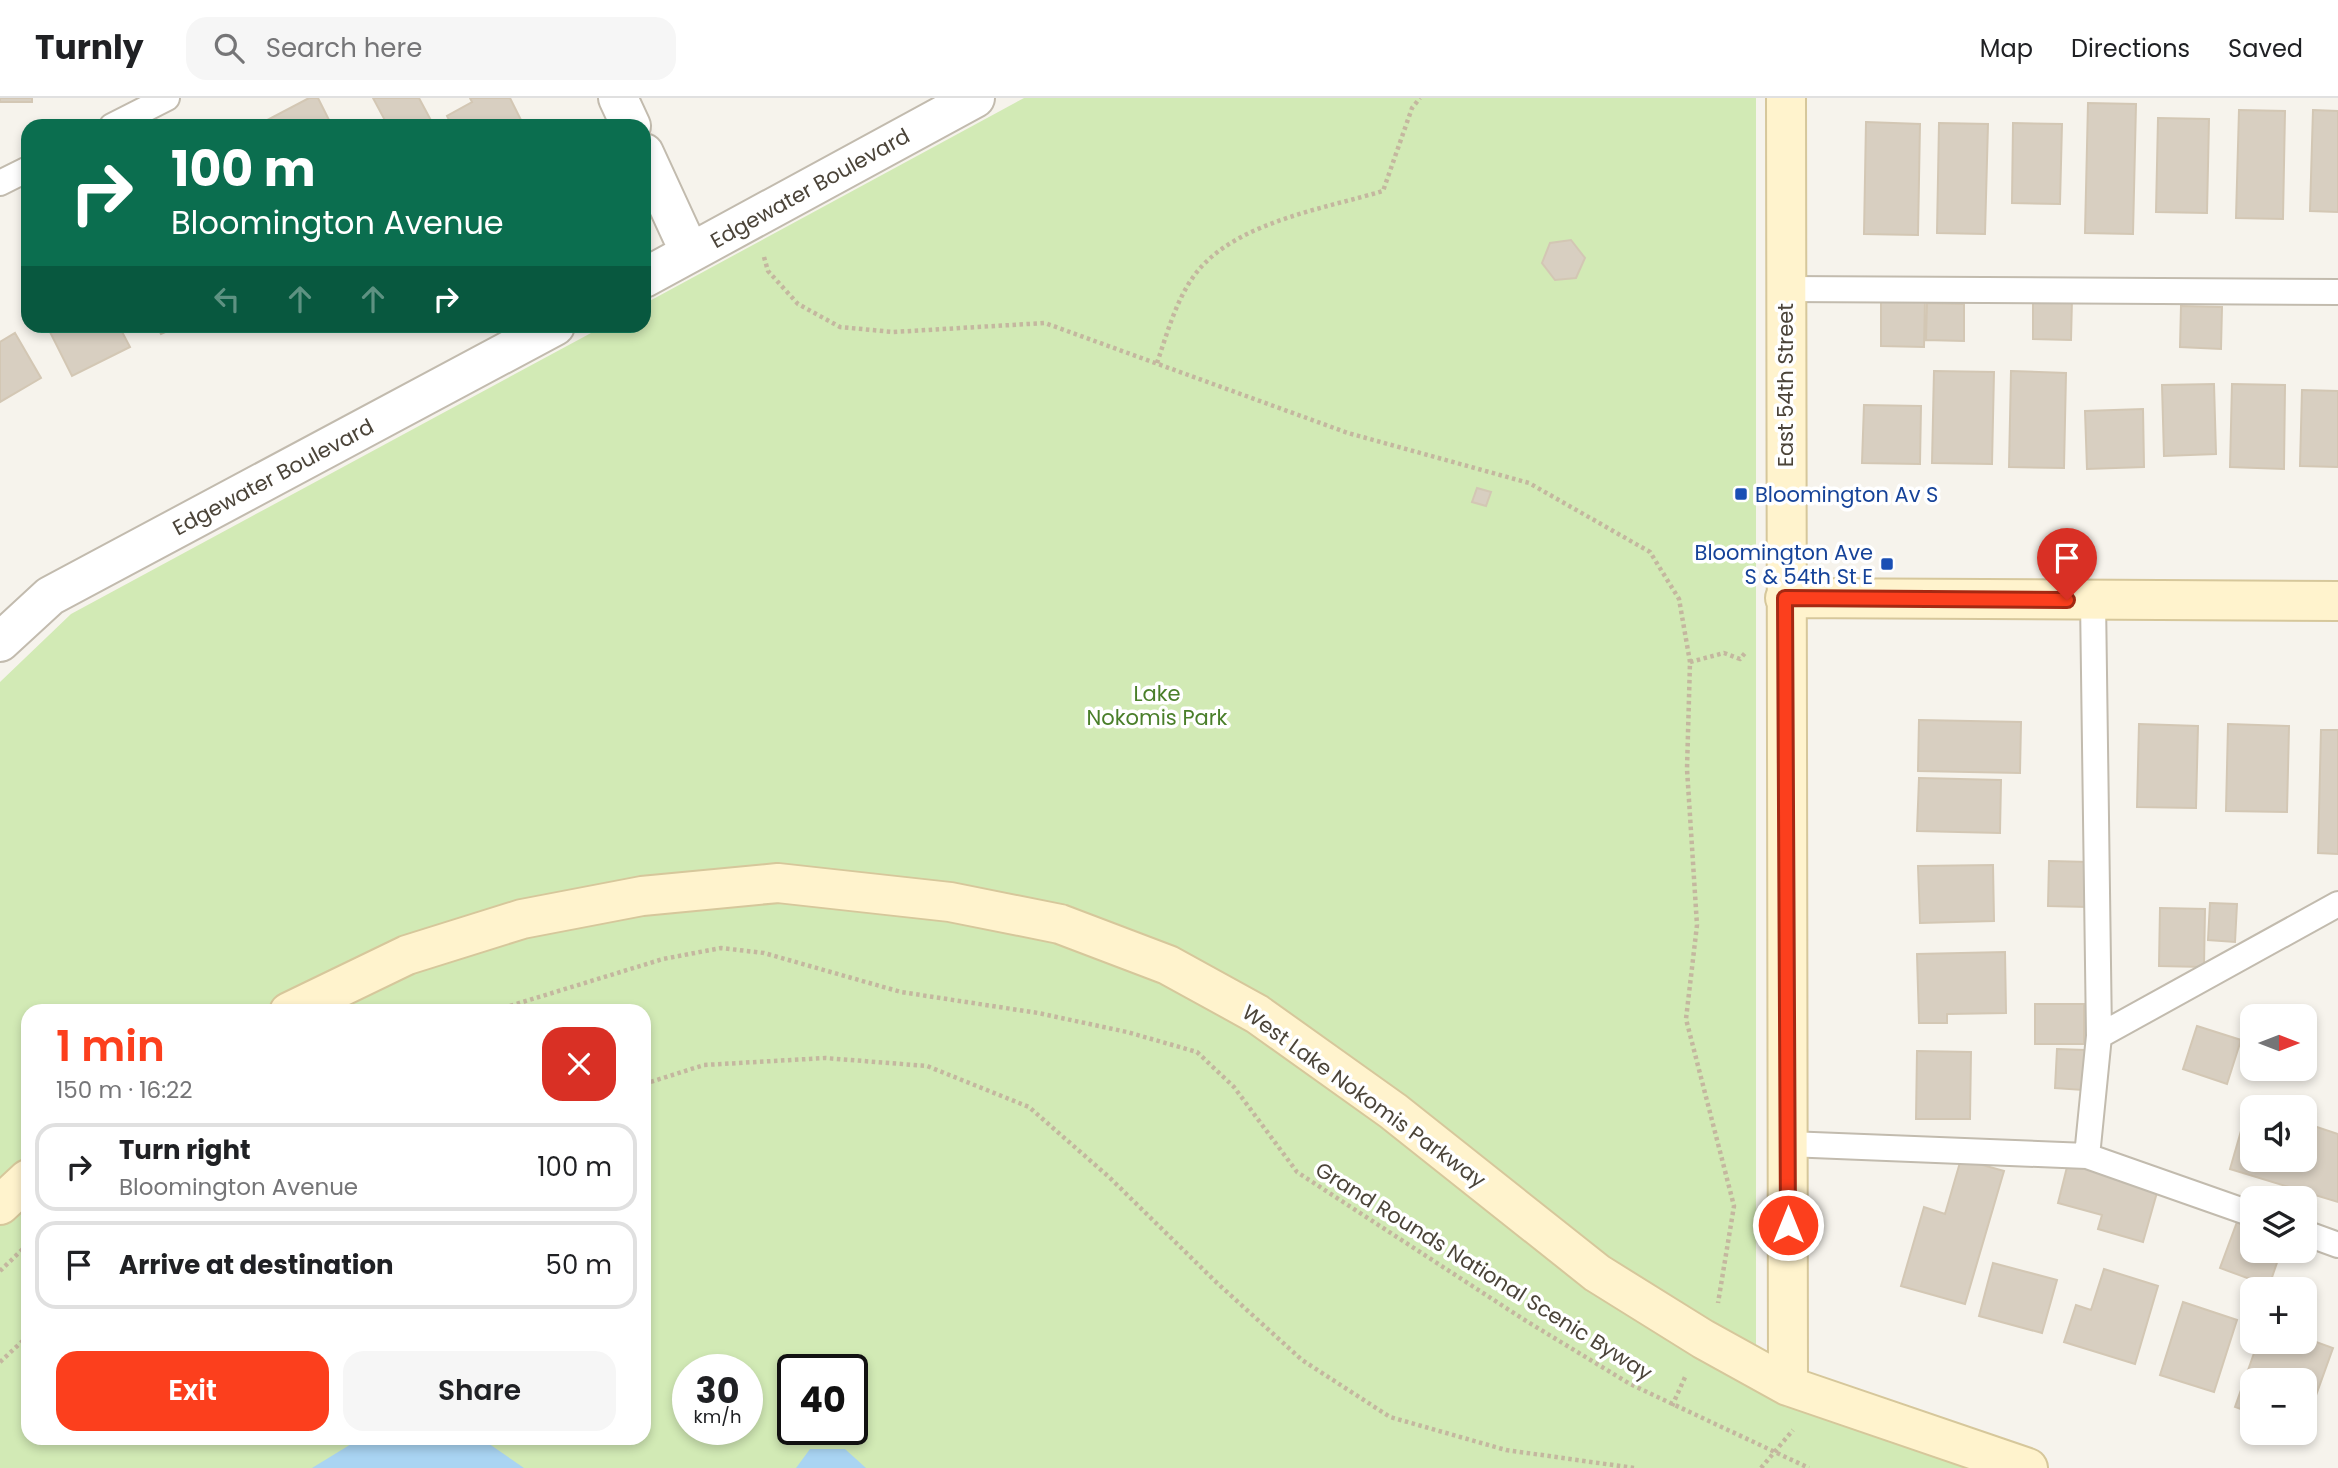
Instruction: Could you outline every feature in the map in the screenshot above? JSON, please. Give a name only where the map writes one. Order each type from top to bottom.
[{"type":"street","points":[[618,98],[628,119]]},
{"type":"street","name":"Edgewater Boulevard","points":[[651,274],[975,98]]},
{"type":"street","name":"East 54th Street","points":[[1786,98],[1788,1386]]},
{"type":"street","points":[[651,168],[691,253]]},
{"type":"street","name":"Edgewater Boulevard","points":[[0,642],[51,596],[542,333]]},
{"type":"street","points":[[1785,598],[2338,601]]},
{"type":"street","name":"West Lake Nokomis Parkway","points":[[306,1004],[407,955],[522,919],[642,896],[778,883],[950,901],[1060,924],[1168,965],[1257,1014],[1393,1111],[1597,1273],[1703,1339],[1788,1386],[2028,1468]]},
{"type":"street","points":[[0,1205],[21,1186]]},
{"type":"lane","points":[[126,119],[167,98]]},
{"type":"lane","points":[[0,183],[21,172]]},
{"type":"lane","points":[[1785,289],[2338,292]]},
{"type":"lane","points":[[2087,1156],[2099,1035],[2093,600]]},
{"type":"lane","points":[[2099,1035],[2338,904]]},
{"type":"lane","points":[[1788,1144],[2087,1156],[2240,1210]]},
{"type":"lane","points":[[2317,1237],[2338,1245]]},
{"type":"path","points":[[1157,363],[1176,307],[1201,266],[1247,232],[1383,191],[1412,108],[1420,98]]},
{"type":"path","points":[[753,219],[768,271],[798,304],[840,327],[892,332],[1045,323],[1348,433],[1529,483],[1650,552],[1679,599],[1690,662],[1687,769],[1697,925],[1686,1019],[1734,1206],[1717,1307],[1672,1406]]},
{"type":"path","points":[[1690,662],[1724,653],[1740,659],[1748,650]]},
{"type":"path","name":"Grand Rounds National Scenic Byway","points":[[515,1004],[663,959],[721,948],[764,953],[901,992],[1038,1013],[1127,1032],[1197,1052],[1234,1087],[1297,1172],[1523,1319],[1672,1406],[1809,1468]]},
{"type":"path","points":[[651,1082],[704,1065],[718,1064],[825,1058],[927,1066],[1029,1107],[1110,1177],[1216,1282],[1302,1360],[1390,1417],[1506,1450],[1634,1468]]},
{"type":"path","points":[[0,1270],[21,1250]]},
{"type":"path","points":[[0,1362],[21,1342]]},
{"type":"path","points":[[1761,1468],[1796,1428]]},
{"type":"green space","name":"Lake Nokomis Park","points":[[1024,98],[1756,98],[1756,1391],[1969,1468],[0,1468],[0,682],[71,614],[591,333],[651,333],[651,300]]},
{"type":"water","points":[[350,1445],[491,1445],[524,1468],[312,1468]]},
{"type":"water","points":[[810,1449],[845,1449],[866,1468],[796,1468]]},
{"type":"building","points":[[0,98],[32,98],[32,102],[0,102]]},
{"type":"building","points":[[309,98],[318,98],[328,119],[269,119]]},
{"type":"building","points":[[373,98],[419,98],[430,119],[384,119]]},
{"type":"building","points":[[470,98],[510,98],[520,119],[448,119],[447,116],[472,102]]},
{"type":"building","points":[[2088,103],[2136,104],[2133,234],[2085,233]]},
{"type":"building","points":[[2239,110],[2285,111],[2283,219],[2236,218]]},
{"type":"building","points":[[2313,110],[2338,111],[2338,212],[2310,211]]},
{"type":"building","points":[[2158,118],[2209,119],[2207,213],[2156,212]]},
{"type":"building","points":[[1866,122],[1920,124],[1918,235],[1864,234]]},
{"type":"building","points":[[1939,123],[1988,124],[1985,234],[1937,233]]},
{"type":"building","points":[[2013,123],[2062,124],[2060,204],[2012,203]]},
{"type":"building","points":[[1571,240],[1585,258],[1576,278],[1555,280],[1542,263],[1550,243]]},
{"type":"building","points":[[1881,297],[1925,298],[1924,347],[1881,346]]},
{"type":"building","points":[[2033,298],[2072,299],[2071,340],[2033,339]]},
{"type":"building","points":[[1927,303],[1964,304],[1964,341],[1926,340]]},
{"type":"building","points":[[2181,306],[2222,307],[2221,349],[2180,347]]},
{"type":"building","points":[[15,333],[41,378],[0,402],[0,342]]},
{"type":"building","points":[[50,333],[123,333],[130,347],[72,376]]},
{"type":"building","points":[[1934,371],[1994,372],[1992,464],[1932,463]]},
{"type":"building","points":[[2011,371],[2066,373],[2064,468],[2009,467]]},
{"type":"building","points":[[2214,384],[2216,454],[2164,456],[2162,385]]},
{"type":"building","points":[[2232,384],[2285,385],[2284,469],[2230,467]]},
{"type":"building","points":[[2302,390],[2338,391],[2338,467],[2300,466]]},
{"type":"building","points":[[1864,405],[1921,406],[1920,464],[1862,463]]},
{"type":"building","points":[[2143,409],[2144,467],[2087,469],[2085,411]]},
{"type":"building","points":[[1477,488],[1491,492],[1486,506],[1472,502]]},
{"type":"building","points":[[1919,720],[2021,722],[2020,773],[1918,771]]},
{"type":"building","points":[[2139,724],[2198,726],[2196,808],[2137,807]]},
{"type":"building","points":[[2228,724],[2289,726],[2287,812],[2226,811]]},
{"type":"building","points":[[2321,730],[2338,730],[2338,854],[2318,853]]},
{"type":"building","points":[[1919,778],[2001,780],[2000,833],[1917,831]]},
{"type":"building","points":[[2049,861],[2089,862],[2088,907],[2048,906]]},
{"type":"building","points":[[1993,865],[1994,921],[1920,923],[1918,866]]},
{"type":"building","points":[[2210,903],[2237,904],[2235,942],[2208,940]]},
{"type":"building","points":[[2160,908],[2205,909],[2204,967],[2159,966]]},
{"type":"building","points":[[2005,952],[2006,1013],[1947,1014],[1947,1023],[1919,1023],[1917,954]]},
{"type":"building","points":[[2035,1004],[2084,1004],[2084,1044],[2035,1044]]},
{"type":"building","points":[[2197,1026],[2240,1040],[2227,1084],[2183,1069]]},
{"type":"building","points":[[2057,1049],[2085,1050],[2083,1090],[2055,1088]]},
{"type":"building","points":[[1917,1051],[1971,1052],[1970,1119],[1916,1119]]},
{"type":"building","points":[[2317,1127],[2338,1134],[2338,1202],[2317,1196],[2317,1186],[2286,1186],[2230,1169],[2240,1134],[2240,1172],[2317,1172]]},
{"type":"building","points":[[1961,1159],[2004,1171],[1965,1304],[1901,1286],[1924,1207],[1945,1214]]},
{"type":"building","points":[[2068,1163],[2158,1189],[2143,1242],[2098,1229],[2102,1215],[2058,1203]]},
{"type":"building","points":[[2237,1222],[2240,1223],[2240,1263],[2277,1263],[2272,1277],[2244,1277],[2220,1268]]},
{"type":"building","points":[[1993,1263],[2057,1280],[2042,1333],[1979,1316]]},
{"type":"building","points":[[2104,1269],[2158,1286],[2135,1364],[2064,1342],[2076,1305],[2091,1310]]},
{"type":"building","points":[[2183,1302],[2237,1320],[2214,1392],[2160,1375]]},
{"type":"building","points":[[2317,1342],[2333,1348],[2317,1393],[2317,1368],[2249,1368],[2254,1354],[2317,1354]]},
{"type":"building","points":[[2240,1393],[2240,1409],[2235,1407]]},
{"type":"place","name":"Bloomington Av S","points":[[1741,494]]},
{"type":"place","name":"Bloomington Ave S & 54th St E","points":[[1887,564]]},
{"type":"route","points":[[1788,1225],[1785,598],[2067,600]]}]
